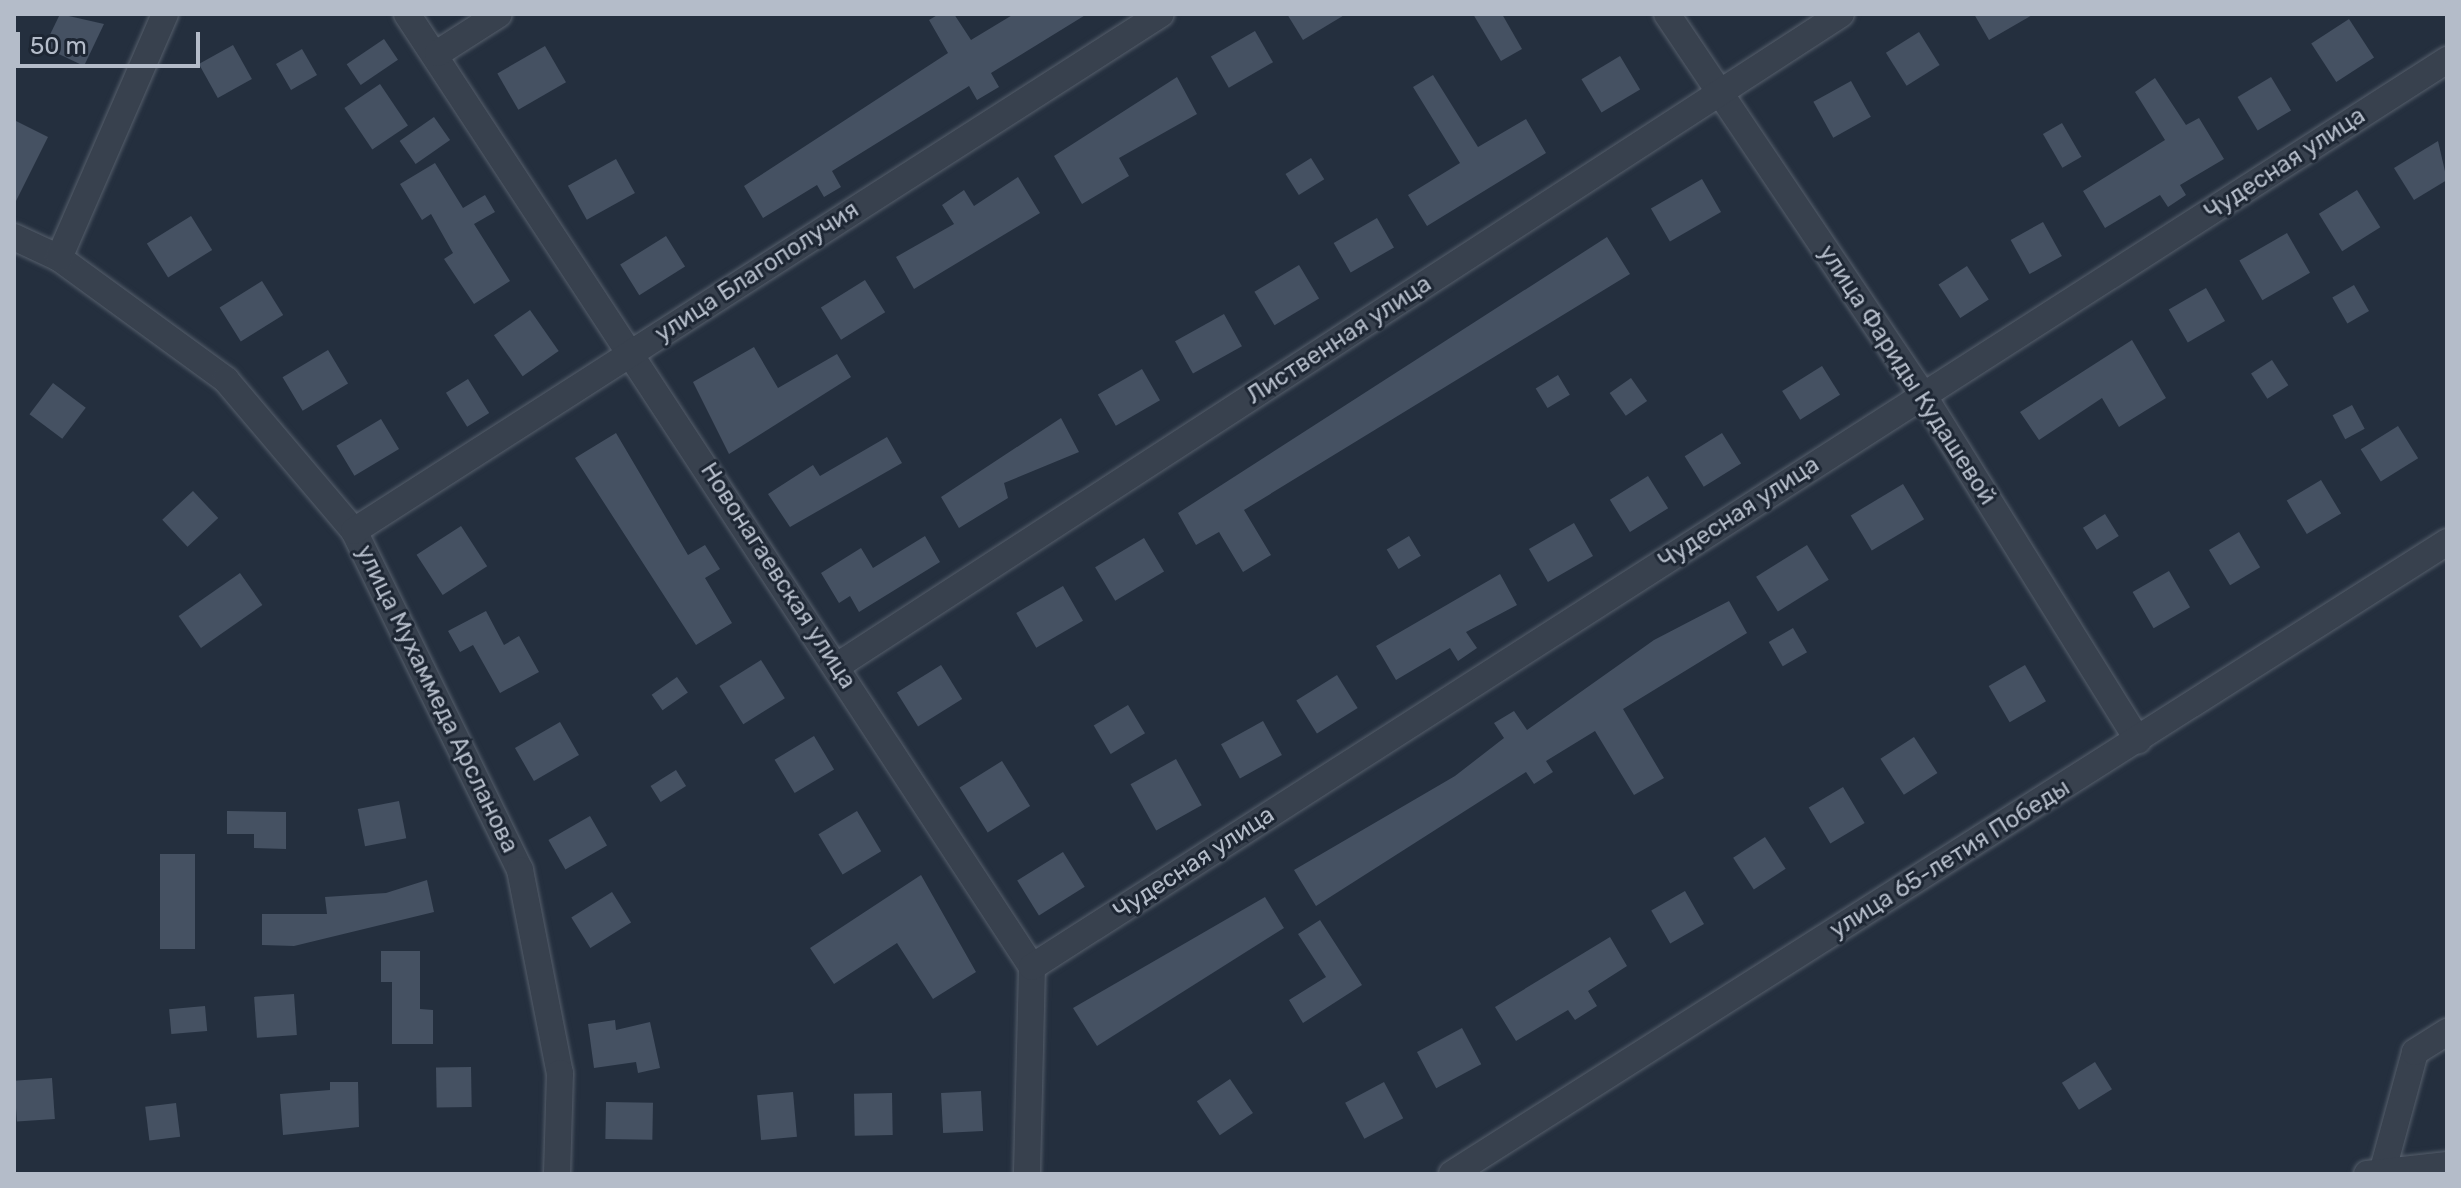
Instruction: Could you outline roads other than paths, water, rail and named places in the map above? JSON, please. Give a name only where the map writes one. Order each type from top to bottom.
[{"type":"street","points":[[59,258],[165,14]]},
{"type":"street","name":"Новонагаевская улица","points":[[407,14],[438,53],[1032,967]]},
{"type":"street","points":[[438,53],[499,14]]},
{"type":"street","name":"улица Благополучия","points":[[354,531],[1161,14]]},
{"type":"street","name":"улица Фариды Кудашевой","points":[[1667,14],[1923,395],[2138,740]]},
{"type":"street","name":"Лиственная улица","points":[[837,666],[1841,14]]},
{"type":"street","name":"Чудесная улица","points":[[1032,967],[2447,60]]},
{"type":"street","name":"улица Мухаммеда Арсланова","points":[[14,237],[59,258],[226,380],[354,531],[520,870],[560,1073],[557,1174]]},
{"type":"street","name":"улица 65-летия Победы","points":[[1452,1174],[2447,542]]},
{"type":"street","points":[[1027,1174],[1032,967]]},
{"type":"street","points":[[2447,1032],[2415,1052],[2374,1173],[2447,1165]]}]
